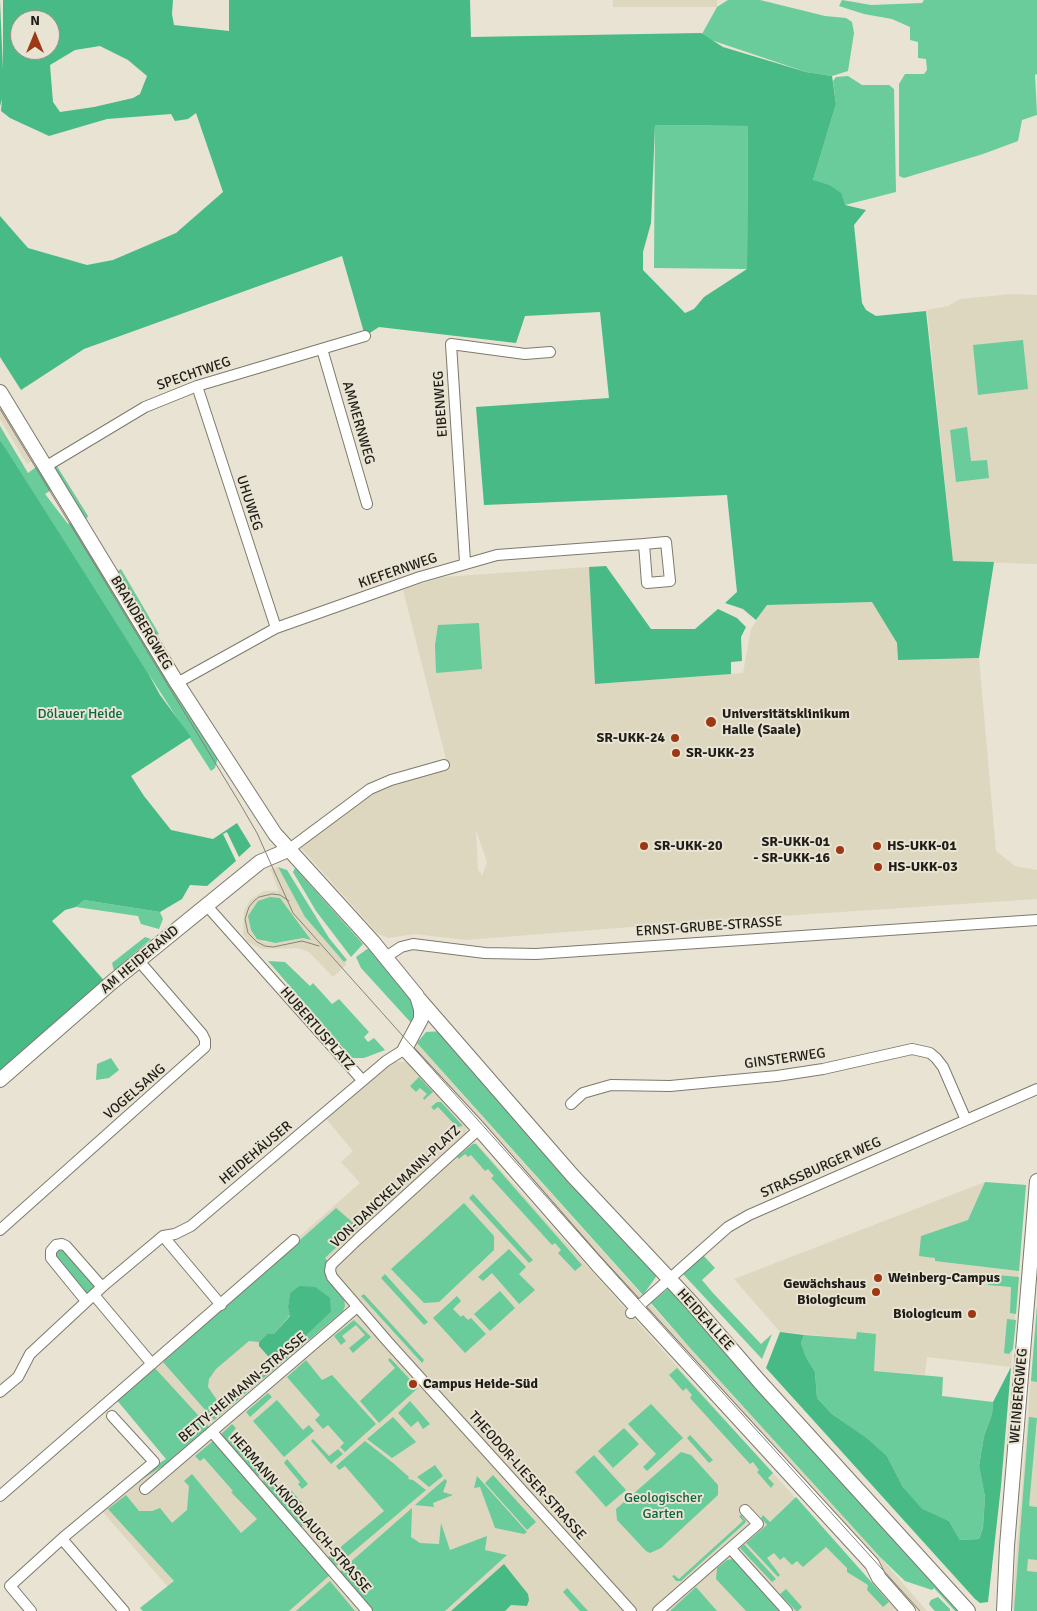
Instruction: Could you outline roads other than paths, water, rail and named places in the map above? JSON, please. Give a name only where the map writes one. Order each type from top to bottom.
[{"type":"main road","name":"BRANDBERGWEG","points":[[0,392],[177,683],[267,823],[288,850]]},
{"type":"main road","name":"AM HEIDERAND","points":[[0,1080],[139,961],[260,862],[288,850]]},
{"type":"main road","points":[[288,850],[386,957],[417,996]]},
{"type":"main road","name":"HEIDEALLEE","points":[[417,996],[572,1175],[669,1279],[968,1611]]},
{"type":"main road","name":"HUBERTUSPLATZ","points":[[405,1049],[417,1030],[422,1014],[417,996]]},
{"type":"main road","points":[[417,1030],[428,1025],[444,1028]]},
{"type":"main road","points":[[405,1049],[479,1129],[634,1310],[872,1564],[879,1578],[908,1611]]},
{"type":"main road","name":"WEINBERGWEG","points":[[1002,1608],[1033,1275],[1037,1181]]},
{"type":"street","name":"SPECHTWEG","points":[[45,466],[145,407],[197,386],[365,336]]},
{"type":"street","name":"EIBENWEG","points":[[465,562],[450,344],[525,354],[550,352]]},
{"type":"street","name":"AMMERNWEG","points":[[322,349],[367,504]]},
{"type":"street","name":"UHUWEG","points":[[197,386],[276,628]]},
{"type":"street","name":"KIEFERNWEG","points":[[177,683],[276,628],[465,562],[496,555],[644,544]]},
{"type":"street","points":[[288,850],[370,789],[390,780],[444,765]]},
{"type":"street","name":"HUBERTUSPLATZ","points":[[206,906],[362,1080],[405,1049]]},
{"type":"street","name":"ERNST-GRUBE-STRASSE","points":[[386,957],[401,947],[413,944],[485,953],[536,954],[1037,920]]},
{"type":"street","name":"VOGELSANG","points":[[0,1230],[205,1047],[205,1040],[202,1034],[139,961]]},
{"type":"street","name":"GINSTERWEG","points":[[571,1104],[583,1093],[611,1085],[670,1086],[777,1076],[823,1069],[912,1049],[930,1053],[943,1067],[966,1120]]},
{"type":"street","name":"HEIDEHÄUSER","points":[[0,1392],[18,1377],[30,1354],[102,1287],[163,1236],[175,1234],[191,1226],[362,1080]]},
{"type":"street","name":"STRASSBURGER WEG","points":[[634,1310],[728,1227],[749,1214],[1037,1089]]},
{"type":"street","name":"VON-DANCKELMANN-PLATZ","points":[[331,1265],[479,1129]]},
{"type":"street","points":[[163,1236],[221,1305]]},
{"type":"street","points":[[0,1496],[294,1240]]},
{"type":"street","points":[[102,1287],[66,1246],[62,1244],[56,1245],[51,1251],[51,1258],[152,1364]]},
{"type":"street","name":"THEODOR-LIESER-STRASSE","points":[[331,1265],[332,1277],[357,1307],[546,1520],[630,1611]]},
{"type":"street","name":"BETTY-HEIMANN-STRASSE","points":[[144,1489],[357,1307]]},
{"type":"street","points":[[31,1611],[10,1586],[62,1539],[154,1462],[112,1416]]},
{"type":"street","name":"HERMANN-KNOBLAUCH-STRASSE","points":[[212,1432],[367,1611]]},
{"type":"street","points":[[658,1611],[758,1524],[746,1510]]},
{"type":"street","points":[[62,1539],[124,1611]]},
{"type":"street","points":[[731,1549],[787,1611]]},
{"type":"tram line","points":[[0,409],[239,802],[257,833],[293,913],[920,1611]]},
{"type":"tram line","points":[[289,901],[280,895],[272,894],[259,897],[249,907],[245,919],[248,933],[257,942],[265,946],[273,947],[302,941],[319,946]]},
{"type":"place","name":"Universitätsklinikum Halle (Saale)","points":[[711,722]]},
{"type":"place","name":"SR-UKK-24","points":[[675,738]]},
{"type":"place","name":"SR-UKK-23","points":[[676,753]]},
{"type":"place","name":"SR-UKK-20","points":[[644,846]]},
{"type":"place","name":"HS-UKK-01","points":[[877,846]]},
{"type":"place","name":"SR-UKK-01 - SR-UKK-16","points":[[840,850]]},
{"type":"place","name":"HS-UKK-03","points":[[878,867]]},
{"type":"place","name":"Weinberg-Campus","points":[[878,1278]]},
{"type":"place","name":"Gewächshaus Biologicum","points":[[876,1292]]},
{"type":"place","name":"Biologicum","points":[[972,1314]]},
{"type":"place","name":"Campus Heide-Süd","points":[[413,1384]]},
{"type":"park label","name":"Dölauer Heide","points":[[80,714]]},
{"type":"park label","name":"Geologischer Garten","points":[[663,1506]]}]
